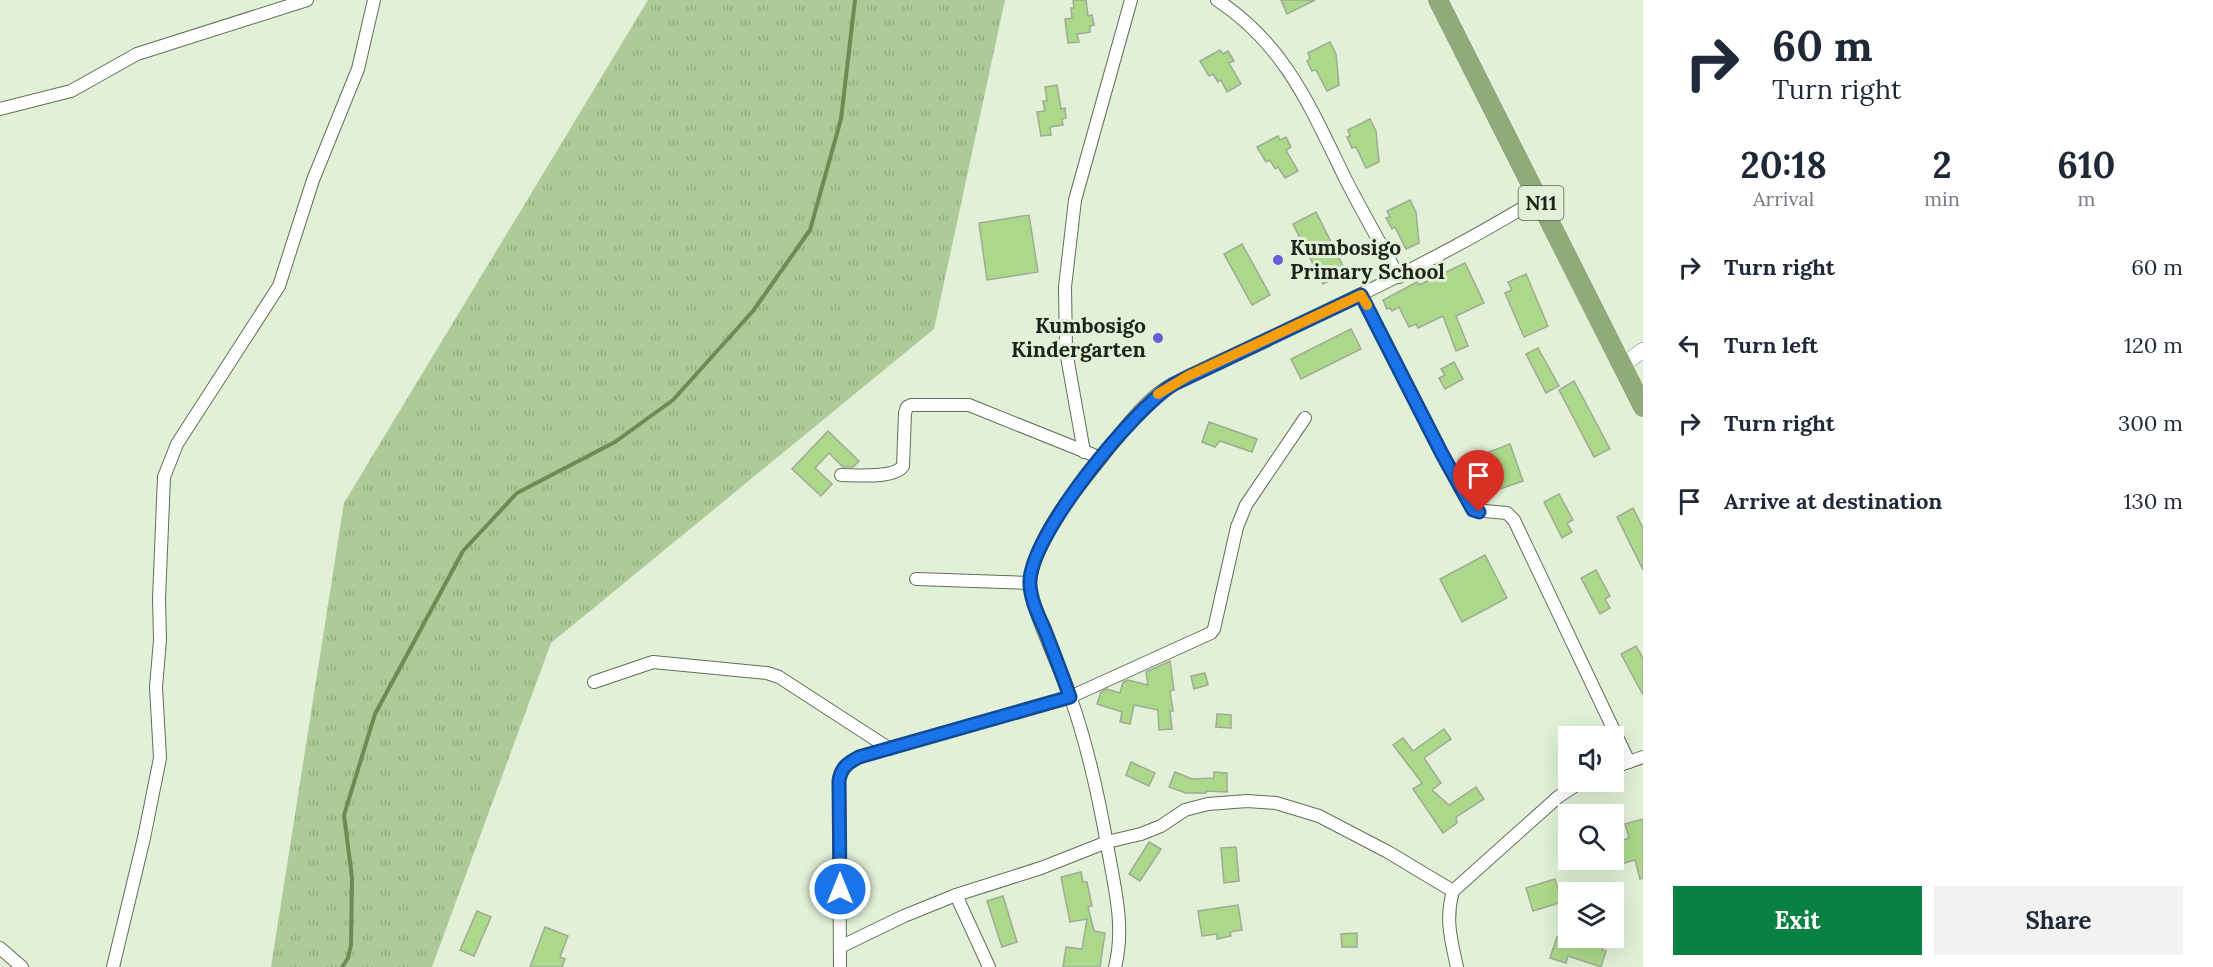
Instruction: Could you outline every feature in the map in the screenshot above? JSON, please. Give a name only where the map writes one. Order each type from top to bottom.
[{"type":"highway","name":"N11","points":[[1445,4],[1643,407]]},
{"type":"street","points":[[0,109],[71,91],[137,54],[308,0]]},
{"type":"street","points":[[113,967],[144,838],[160,758],[156,687],[160,640],[159,599],[164,477],[177,444],[279,286],[313,180],[358,69],[374,0]]},
{"type":"street","points":[[1084,452],[1066,351],[1065,287],[1075,200],[1131,0]]},
{"type":"street","points":[[1217,0],[1250,24],[1276,53],[1300,88],[1399,277]]},
{"type":"street","points":[[1115,967],[1120,950],[1120,915],[1088,756],[1070,697],[1033,601],[1029,583],[1034,563],[1049,531],[1072,494],[1126,425],[1161,392],[1188,376],[1399,277],[1482,233],[1539,198]]},
{"type":"street","points":[[1361,295],[1473,510],[1507,513],[1514,520],[1629,762]]},
{"type":"street","points":[[1622,366],[1643,351]]},
{"type":"street","points":[[841,476],[890,474],[900,471],[903,466],[905,413],[907,407],[911,405],[969,405],[1101,458]]},
{"type":"street","points":[[840,967],[840,772],[859,757],[1070,697],[1211,633],[1214,629],[1237,527],[1246,505],[1305,418]]},
{"type":"street","points":[[916,579],[1029,583]]},
{"type":"street","points":[[594,682],[653,662],[767,673],[779,677],[890,749]]},
{"type":"street","points":[[1624,764],[1643,757]]},
{"type":"street","points":[[1457,967],[1450,934],[1448,909],[1454,891],[1566,792]]},
{"type":"street","points":[[840,947],[904,916],[956,895],[1041,868],[1107,842],[1141,834],[1161,826],[1185,810],[1208,804],[1247,801],[1276,803],[1319,816],[1388,852],[1454,891]]},
{"type":"street","points":[[956,895],[989,967]]},
{"type":"street","points":[[0,948],[22,967]]},
{"type":"green space","points":[[648,0],[1005,0],[934,329],[551,643],[432,967],[271,967],[344,503]]},
{"type":"building","points":[[1073,0],[1086,0],[1088,16],[1092,15],[1094,25],[1090,26],[1090,32],[1077,34],[1079,42],[1068,43],[1065,19],[1072,18]]},
{"type":"building","points":[[1281,0],[1315,0],[1287,14]]},
{"type":"building","points":[[1330,42],[1336,54],[1339,85],[1327,91],[1316,70],[1312,71],[1307,61],[1310,59],[1308,53]]},
{"type":"building","points":[[1220,50],[1223,54],[1228,51],[1234,61],[1229,63],[1241,84],[1227,92],[1221,80],[1218,82],[1213,74],[1209,76],[1200,61]]},
{"type":"building","points":[[1057,85],[1061,109],[1065,108],[1066,118],[1062,119],[1063,125],[1050,127],[1051,135],[1041,136],[1037,112],[1045,111],[1043,101],[1047,101],[1045,87]]},
{"type":"building","points":[[1370,119],[1376,131],[1379,162],[1366,168],[1356,147],[1352,148],[1347,137],[1350,136],[1348,130]]},
{"type":"building","points":[[1278,136],[1280,140],[1286,137],[1291,147],[1286,150],[1298,171],[1285,178],[1278,167],[1275,169],[1270,160],[1266,162],[1257,147]]},
{"type":"building","points":[[1410,200],[1416,212],[1419,243],[1406,249],[1395,227],[1392,229],[1386,218],[1390,217],[1387,211]]},
{"type":"building","points":[[1316,212],[1346,272],[1323,284],[1293,224]]},
{"type":"building","points":[[1029,215],[1038,272],[987,280],[979,223]]},
{"type":"building","points":[[1242,244],[1270,295],[1252,305],[1224,254]]},
{"type":"building","points":[[1465,263],[1484,303],[1456,316],[1468,346],[1456,351],[1443,316],[1418,328],[1416,324],[1409,327],[1399,307],[1392,311],[1390,308],[1387,309],[1383,300],[1417,282],[1419,285]]},
{"type":"building","points":[[1526,274],[1548,326],[1524,337],[1505,293],[1512,290],[1508,282]]},
{"type":"building","points":[[1351,329],[1361,349],[1301,379],[1291,359]]},
{"type":"building","points":[[1538,348],[1559,386],[1546,393],[1526,354]]},
{"type":"building","points":[[1454,362],[1463,379],[1445,389],[1439,378],[1445,375],[1441,369]]},
{"type":"building","points":[[1574,381],[1610,449],[1594,457],[1559,390]]},
{"type":"building","points":[[1209,422],[1257,439],[1252,452],[1220,441],[1215,447],[1202,442]]},
{"type":"building","points":[[828,431],[859,461],[853,467],[843,467],[829,453],[815,468],[832,484],[821,496],[792,469]]},
{"type":"building","points":[[1510,444],[1523,481],[1500,489],[1495,476],[1471,484],[1465,469],[1492,460],[1489,452]]},
{"type":"building","points":[[1559,494],[1573,520],[1567,523],[1572,532],[1562,538],[1544,502]]},
{"type":"building","points":[[1633,508],[1643,528],[1643,570],[1617,517]]},
{"type":"building","points":[[1485,555],[1507,598],[1462,622],[1440,579]]},
{"type":"building","points":[[1596,570],[1610,596],[1605,599],[1610,608],[1600,614],[1581,578]]},
{"type":"building","points":[[1636,646],[1643,658],[1643,695],[1621,654]]},
{"type":"building","points":[[1170,661],[1174,690],[1170,691],[1173,711],[1170,711],[1172,729],[1159,730],[1158,710],[1134,705],[1130,724],[1120,722],[1122,712],[1097,704],[1101,692],[1107,689],[1120,693],[1123,682],[1128,680],[1148,685],[1146,672]]},
{"type":"building","points":[[1205,673],[1208,685],[1194,689],[1191,676]]},
{"type":"building","points":[[1217,714],[1231,715],[1231,728],[1216,727]]},
{"type":"building","points":[[1444,729],[1451,739],[1424,758],[1441,783],[1432,790],[1449,805],[1476,787],[1484,799],[1456,817],[1457,823],[1443,833],[1413,789],[1422,783],[1393,745],[1403,738],[1413,751]]},
{"type":"building","points":[[1131,762],[1155,773],[1149,786],[1126,775]]},
{"type":"building","points":[[1175,772],[1192,779],[1214,778],[1214,772],[1227,773],[1227,792],[1186,793],[1169,787]]},
{"type":"building","points":[[1643,819],[1643,878],[1640,879],[1635,860],[1624,863],[1624,840],[1629,838],[1625,824]]},
{"type":"building","points":[[1149,842],[1161,849],[1140,881],[1129,874]]},
{"type":"building","points":[[1236,847],[1239,881],[1224,883],[1221,848]]},
{"type":"building","points":[[1081,872],[1083,882],[1087,882],[1092,906],[1088,907],[1094,931],[1105,933],[1100,967],[1063,967],[1066,947],[1082,949],[1087,919],[1070,922],[1061,877]]},
{"type":"building","points":[[1555,879],[1558,903],[1533,911],[1526,888]]},
{"type":"building","points":[[1003,896],[1017,942],[1002,947],[987,901]]},
{"type":"building","points":[[1238,905],[1242,930],[1230,932],[1231,936],[1217,939],[1217,934],[1202,936],[1198,911]]},
{"type":"building","points":[[477,911],[491,917],[474,956],[460,950]]},
{"type":"building","points":[[545,927],[568,936],[560,957],[565,959],[562,967],[530,967]]},
{"type":"building","points":[[1357,933],[1357,947],[1342,947],[1341,934]]},
{"type":"building","points":[[1557,937],[1558,948],[1603,948],[1602,950],[1606,951],[1601,967],[1568,956],[1566,963],[1550,958]]},
{"type":"waterway","points":[[342,967],[348,958],[351,945],[352,878],[344,815],[375,714],[463,551],[517,493],[615,442],[673,400],[753,311],[810,230],[841,119],[855,0]]},
{"type":"slow traffic","points":[[1158,394],[1188,376],[1361,295],[1367,305]]},
{"type":"place","name":"Kumbosigo Primary School","points":[[1278,260]]},
{"type":"place","name":"Kumbosigo Kindergarten","points":[[1158,338]]},
{"type":"route","points":[[840,889],[839,781],[840,772],[845,765],[859,757],[1070,697],[1033,601],[1029,583],[1034,563],[1049,531],[1072,494],[1126,425],[1161,392],[1174,384],[1361,295],[1442,454],[1473,510],[1479,512]]}]
